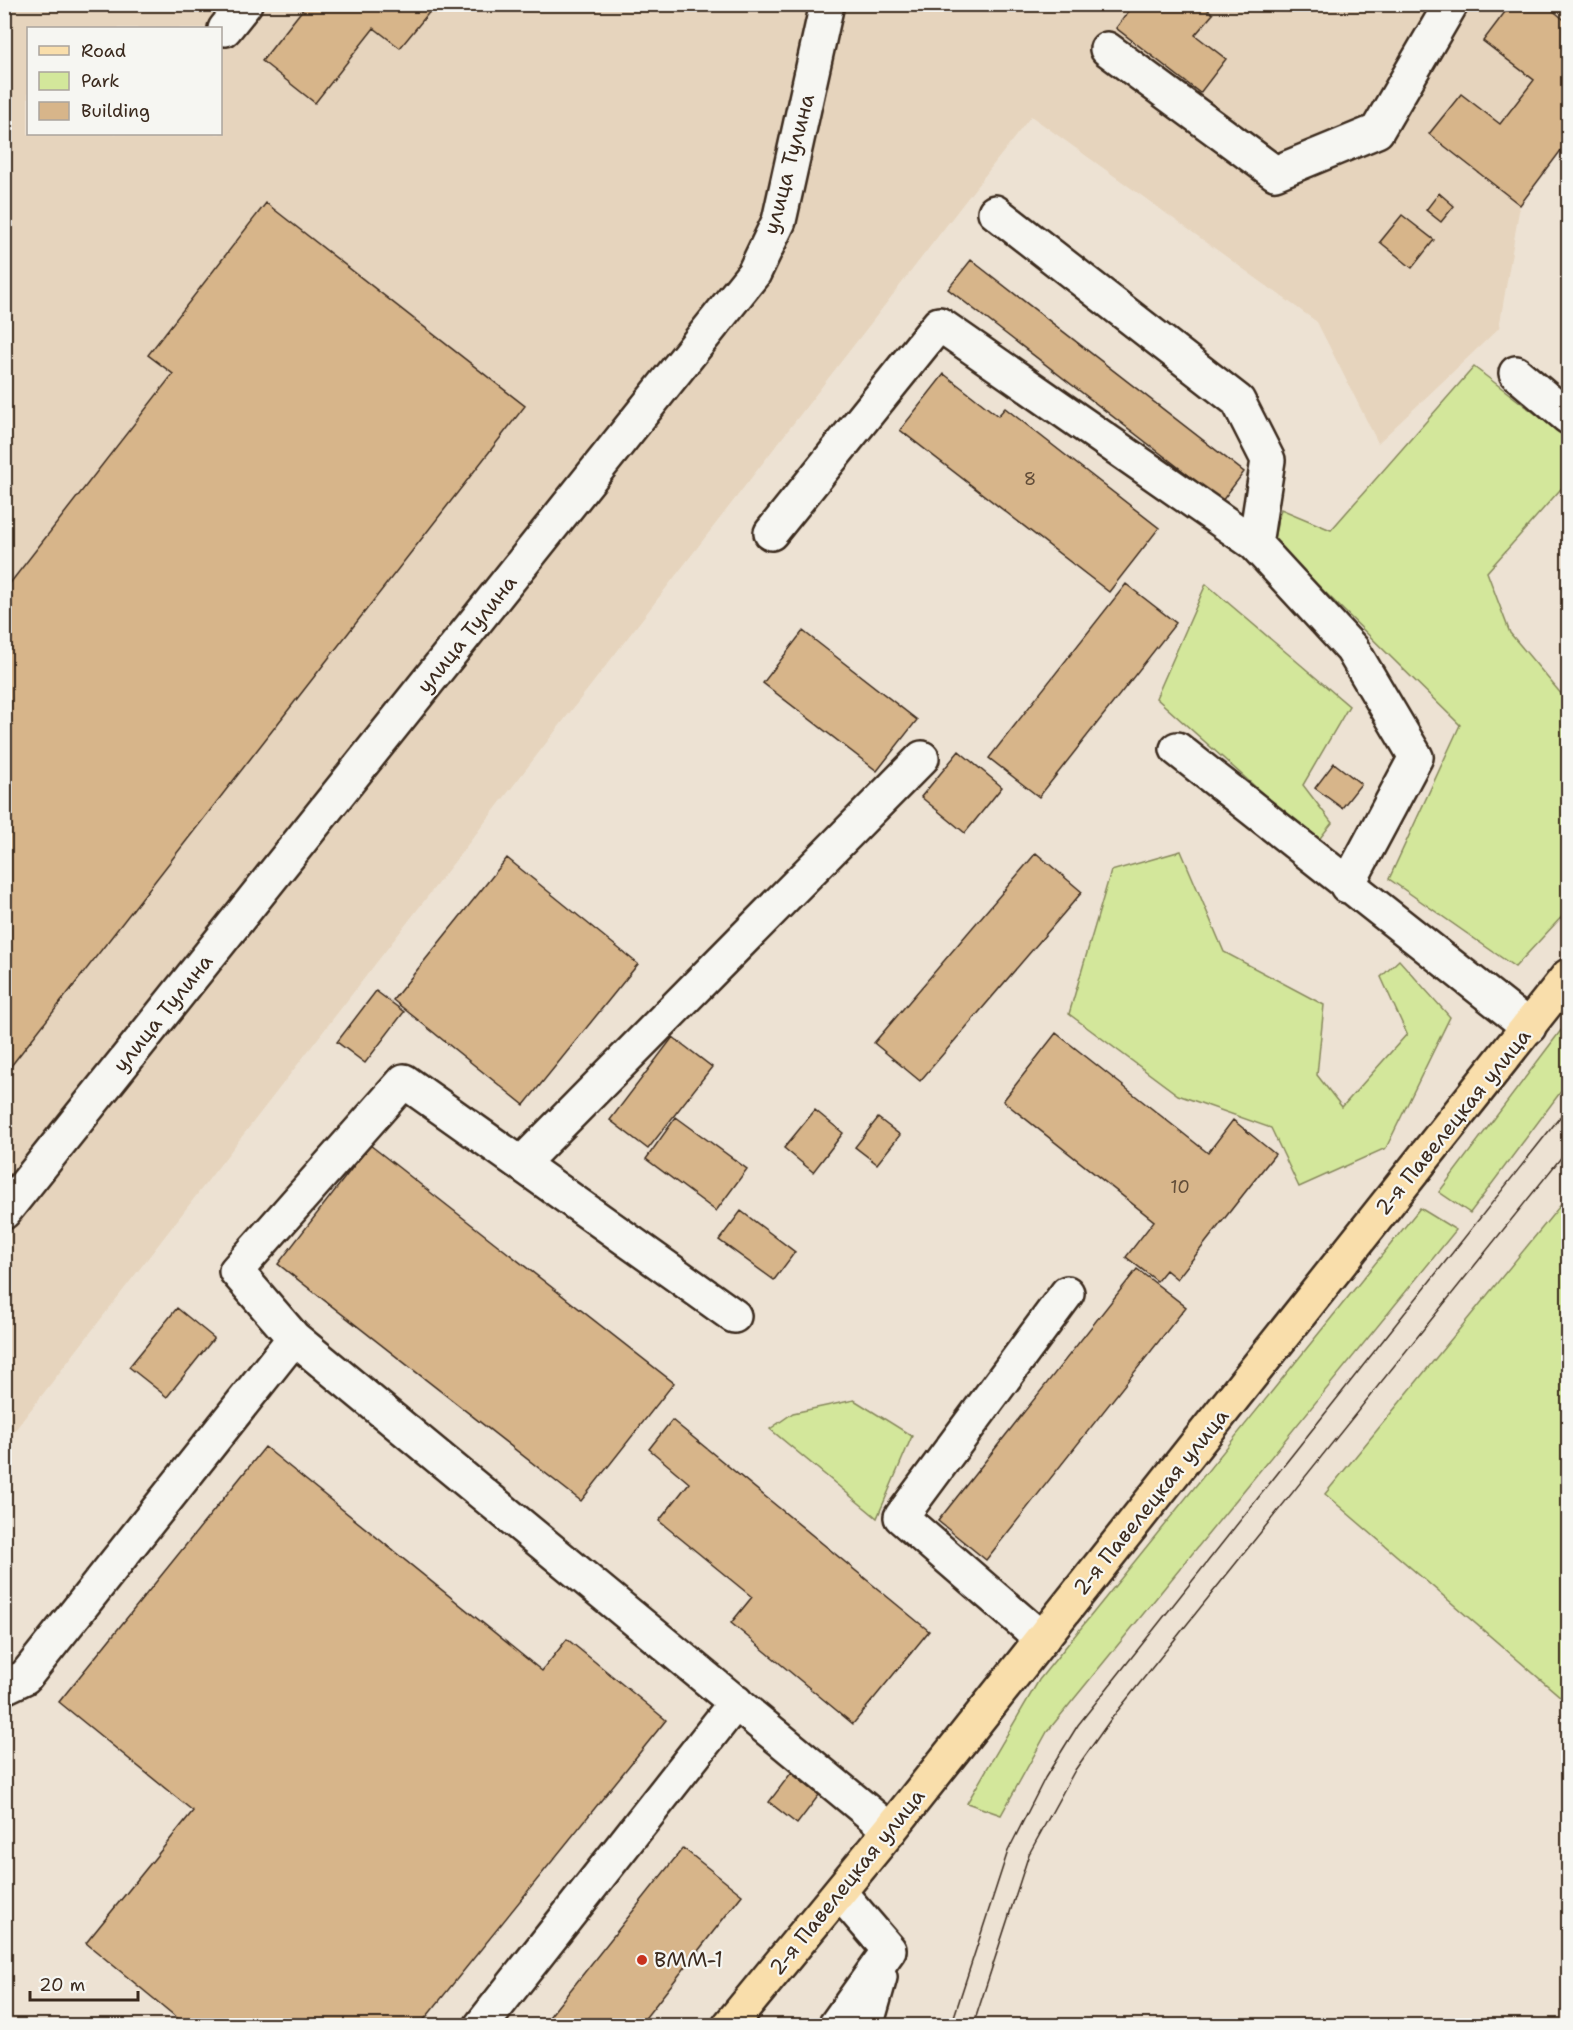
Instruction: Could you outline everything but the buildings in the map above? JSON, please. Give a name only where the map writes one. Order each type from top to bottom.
[{"type":"main road","name":"2-я Павелецкая улица","points":[[729,2025],[840,1893],[1569,976]]},
{"type":"street","name":"улица Тулина","points":[[4,1212],[754,273],[779,221],[827,4]]},
{"type":"street","points":[[1107,49],[1275,172],[1377,131],[1451,4]]},
{"type":"street","points":[[995,213],[1238,401],[1268,460],[1255,544]]},
{"type":"street","points":[[771,533],[939,324],[1255,544],[1352,649],[1416,757],[1347,886]]},
{"type":"street","points":[[1516,373],[1569,417]]},
{"type":"street","points":[[1177,749],[1529,1028]]},
{"type":"street","points":[[521,1164],[922,758]]},
{"type":"street","points":[[734,1316],[404,1081],[236,1271],[294,1338],[890,1830]]},
{"type":"street","points":[[1042,1639],[901,1517],[1067,1293]]},
{"type":"street","points":[[4,1687],[25,1677],[294,1338]]},
{"type":"street","points":[[481,2025],[736,1702]]},
{"type":"street","points":[[840,1893],[889,1950]]},
{"type":"street","points":[[835,2025],[889,1950]]},
{"type":"street","points":[[866,2025],[889,1950]]},
{"type":"shaded area","points":[[5,5],[1568,5],[1568,141],[1520,205],[1499,328],[1378,443],[1317,322],[1031,116],[5,1443]]},
{"type":"green space","points":[[1474,367],[1562,434],[1568,432],[1568,481],[1487,572],[1510,633],[1568,702],[1568,910],[1515,967],[1389,879],[1460,725],[1273,541],[1281,509],[1331,530]]},
{"type":"green space","points":[[1206,584],[1349,706],[1303,785],[1332,823],[1317,842],[1156,698]]},
{"type":"green space","points":[[1181,851],[1224,952],[1324,1005],[1317,1075],[1342,1107],[1407,1034],[1381,977],[1399,960],[1450,1017],[1386,1148],[1299,1187],[1271,1128],[1178,1095],[1069,1014],[1111,871]]},
{"type":"green space","points":[[1568,1021],[1568,1082],[1470,1213],[1439,1192]]},
{"type":"green space","points":[[1568,1196],[1568,1703],[1325,1494]]},
{"type":"green space","points":[[1420,1208],[1456,1230],[1047,1732],[1001,1815],[967,1803],[1039,1680]]},
{"type":"green space","points":[[854,1400],[912,1436],[877,1518],[770,1429],[793,1413]]},
{"type":"tram line","points":[[951,2026],[1008,1851],[1045,1778],[1078,1725],[1568,1107]]},
{"type":"tram line","points":[[973,2026],[1029,1854],[1075,1770],[1111,1719],[1568,1149]]},
{"type":"place","name":"ВММ-1","points":[[642,1960]]}]
